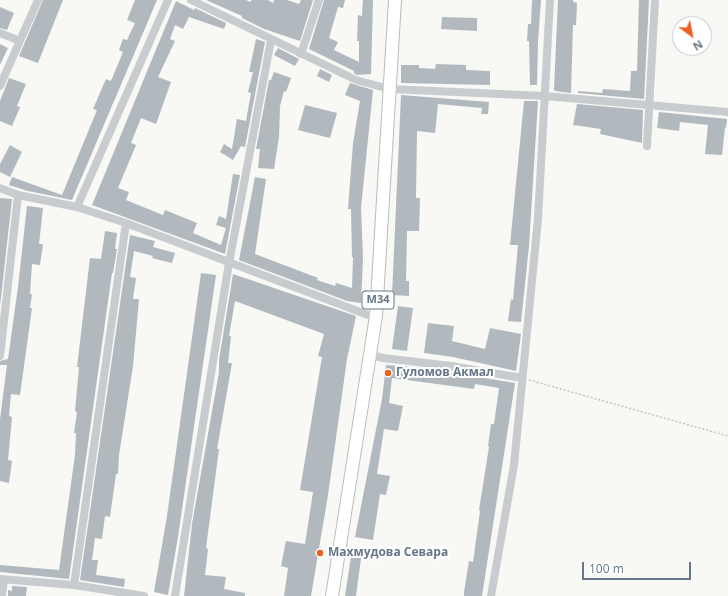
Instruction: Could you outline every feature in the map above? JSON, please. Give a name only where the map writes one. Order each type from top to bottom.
[{"type":"main road","name":"M34","points":[[332,596],[371,355],[379,290],[386,88],[387,0]]},
{"type":"main road","name":"M34","points":[[324,596],[368,315],[386,88],[395,0]]},
{"type":"street","points":[[0,86],[38,0]]},
{"type":"street","points":[[77,207],[168,0]]},
{"type":"street","points":[[191,0],[300,54],[329,65],[356,80],[386,88],[545,96],[728,112]]},
{"type":"street","points":[[300,54],[320,0]]},
{"type":"street","points":[[491,596],[514,465],[538,219],[550,0]]},
{"type":"street","points":[[647,146],[655,0]]},
{"type":"street","points":[[0,33],[20,41]]},
{"type":"street","points":[[174,596],[229,263],[271,40]]},
{"type":"street","points":[[0,188],[18,195],[77,207],[126,223],[368,315]]},
{"type":"street","points":[[0,356],[18,195]]},
{"type":"street","points":[[74,585],[126,223]]},
{"type":"street","points":[[371,355],[522,378]]},
{"type":"street","points":[[2,596],[2,579],[74,585],[107,593],[144,596]]},
{"type":"path","points":[[522,378],[728,436]]},
{"type":"building","points":[[43,0],[63,0],[38,63],[19,56]]},
{"type":"building","points":[[135,0],[157,0],[72,200],[28,191],[9,185],[12,177],[62,195],[97,110],[93,109],[106,79],[111,81],[123,52],[119,50],[123,39],[127,40],[135,23],[127,20]]},
{"type":"building","points":[[206,0],[246,0],[250,2],[252,0],[268,0],[273,3],[274,0],[287,0],[299,4],[301,0],[313,0],[300,41],[264,29],[242,18],[242,16]]},
{"type":"building","points":[[324,0],[345,0],[343,8],[338,7],[329,38],[338,42],[334,50],[359,62],[359,41],[357,41],[358,15],[362,16],[363,0],[373,0],[371,74],[357,75],[354,71],[309,49]]},
{"type":"building","points":[[532,0],[541,0],[537,85],[530,85],[529,41],[527,41],[528,24],[531,24]]},
{"type":"building","points":[[558,0],[573,0],[573,2],[577,3],[576,25],[573,25],[571,93],[555,91],[554,89]]},
{"type":"building","points":[[639,0],[649,0],[644,99],[578,93],[578,91],[602,93],[603,89],[630,91],[631,71],[637,71]]},
{"type":"building","points":[[176,1],[194,10],[195,8],[226,23],[224,29],[189,17],[183,29],[175,25],[170,39],[175,41],[158,77],[171,82],[156,124],[141,118],[131,143],[136,145],[118,188],[129,192],[126,200],[163,215],[165,210],[197,223],[193,233],[221,245],[226,228],[216,225],[219,216],[226,219],[233,174],[240,175],[225,254],[92,205]]},
{"type":"building","points":[[0,7],[14,13],[7,30],[0,28]]},
{"type":"building","points":[[442,17],[477,18],[477,31],[441,29]]},
{"type":"building","points":[[256,39],[265,42],[245,147],[241,146],[233,160],[220,152],[224,144],[232,149],[237,119],[246,121],[251,93],[248,92],[253,72],[249,72]]},
{"type":"building","points":[[0,44],[8,48],[0,65]]},
{"type":"building","points":[[278,48],[299,59],[295,66],[274,55]]},
{"type":"building","points":[[436,64],[466,65],[466,70],[490,71],[490,85],[401,83],[401,65],[419,65],[419,68],[435,69]]},
{"type":"building","points":[[320,69],[332,75],[329,82],[317,76]]},
{"type":"building","points":[[274,72],[291,78],[286,92],[284,91],[280,106],[279,137],[274,169],[258,168],[260,149],[256,149],[269,80],[271,80]]},
{"type":"building","points":[[9,78],[26,84],[17,106],[20,107],[12,126],[0,121],[0,101]]},
{"type":"building","points":[[350,83],[373,90],[361,208],[363,258],[361,303],[347,301],[239,260],[255,177],[266,179],[255,254],[318,278],[317,280],[335,286],[336,283],[352,288],[353,257],[351,209],[348,209],[353,143],[360,101],[345,95]]},
{"type":"building","points":[[401,95],[489,102],[488,114],[481,114],[482,108],[438,104],[435,133],[417,131],[416,198],[420,198],[419,231],[407,231],[406,281],[409,281],[409,296],[392,295]]},
{"type":"building","points":[[524,101],[538,101],[529,246],[521,322],[508,321],[511,299],[513,300],[518,245],[510,245]]},
{"type":"building","points":[[577,104],[643,110],[642,143],[600,134],[601,129],[573,125]]},
{"type":"building","points":[[305,105],[337,113],[330,138],[298,130]]},
{"type":"building","points":[[659,112],[727,119],[722,155],[705,154],[708,125],[680,122],[679,131],[657,128]]},
{"type":"building","points":[[10,145],[22,152],[10,177],[0,172],[0,164]]},
{"type":"building","points":[[0,198],[12,199],[0,306]]},
{"type":"building","points":[[27,206],[43,208],[39,244],[43,244],[40,265],[32,264],[30,294],[32,294],[30,308],[32,308],[20,395],[11,394],[9,416],[12,417],[8,460],[12,461],[9,483],[0,481],[0,419],[7,365],[0,365],[0,361],[8,359]]},
{"type":"building","points":[[105,231],[117,233],[115,249],[117,249],[112,273],[69,579],[0,572],[0,565],[59,570],[75,455],[76,433],[74,433],[77,412],[75,411],[79,367],[77,367],[90,258],[101,259]]},
{"type":"building","points":[[130,235],[155,241],[153,247],[175,253],[172,263],[152,258],[153,256],[134,251],[130,277],[136,278],[133,299],[139,299],[133,366],[119,455],[118,474],[116,474],[110,517],[105,516],[102,539],[95,538],[92,560],[98,560],[96,575],[125,579],[124,587],[80,580]]},
{"type":"building","points":[[201,273],[216,275],[178,537],[168,595],[154,592],[167,516]]},
{"type":"building","points":[[233,274],[356,316],[347,359],[328,495],[311,596],[284,596],[288,568],[281,566],[286,541],[305,544],[313,492],[300,490],[322,357],[318,356],[324,334],[235,301],[229,336],[231,336],[228,363],[232,363],[217,449],[219,449],[206,548],[208,549],[205,575],[226,577],[224,589],[245,593],[245,596],[184,596],[192,524],[219,372],[219,360]]},
{"type":"building","points":[[398,306],[413,308],[407,351],[392,349]]},
{"type":"building","points":[[428,323],[454,326],[452,341],[485,349],[490,328],[521,334],[516,371],[453,357],[424,353]]},
{"type":"building","points":[[386,365],[424,368],[515,383],[482,596],[464,596],[464,592],[469,561],[473,562],[491,424],[494,424],[499,388],[475,384],[474,389],[392,378],[389,403],[403,406],[398,431],[384,429],[377,474],[390,476],[386,495],[380,494],[373,540],[355,537],[382,399]]},
{"type":"building","points":[[352,550],[362,551],[356,596],[345,596]]},
{"type":"building","points":[[12,586],[27,587],[26,596],[8,596],[8,590],[12,591]]},
{"type":"place","name":"Гуломов Акмал","points":[[388,373]]},
{"type":"place","name":"Махмудова Севара","points":[[320,553]]}]
